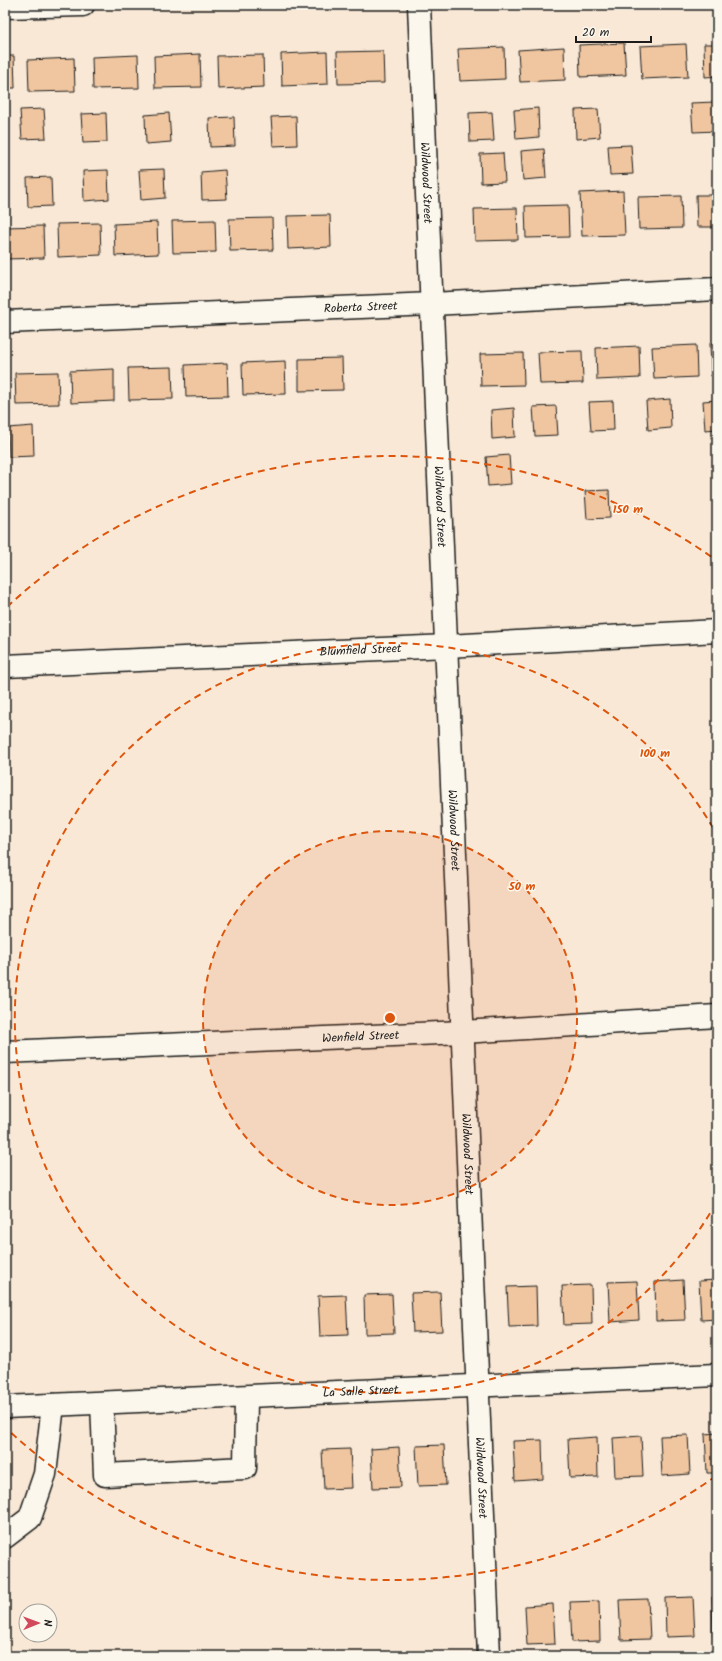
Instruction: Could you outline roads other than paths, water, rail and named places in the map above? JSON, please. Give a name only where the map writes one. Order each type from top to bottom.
[{"type":"street","points":[[5,7],[83,5]]},
{"type":"street","name":"Wildwood Street","points":[[419,5],[447,646],[488,1656]]},
{"type":"street","name":"Roberta Street","points":[[5,322],[432,304],[717,289]]},
{"type":"street","name":"Blumfield Street","points":[[5,666],[447,646],[717,631]]},
{"type":"street","name":"Wenfield Street","points":[[5,1052],[463,1032],[717,1016]]},
{"type":"street","name":"La Salle Street","points":[[5,1407],[717,1375]]},
{"type":"street","points":[[102,1403],[104,1475],[246,1468],[246,1397]]},
{"type":"street","points":[[5,1537],[30,1518],[45,1474],[53,1405]]}]
